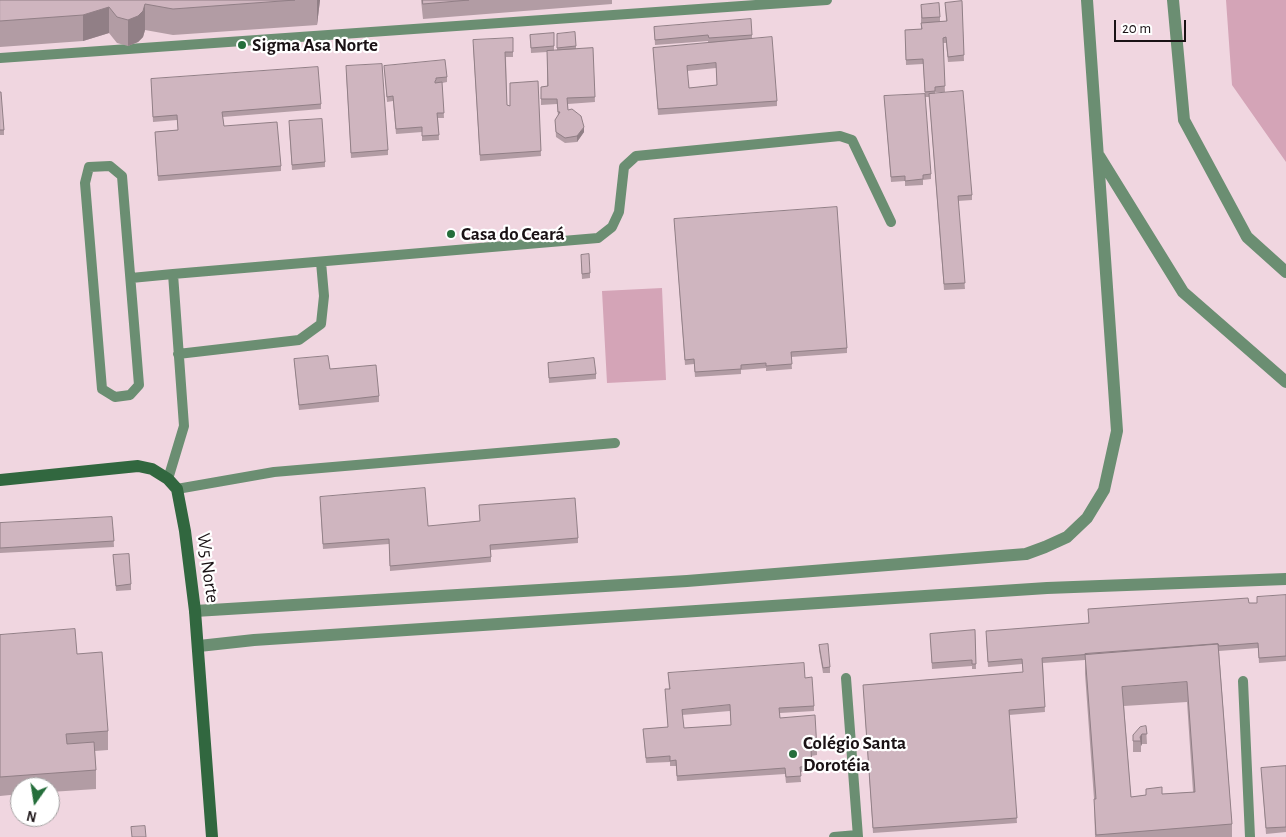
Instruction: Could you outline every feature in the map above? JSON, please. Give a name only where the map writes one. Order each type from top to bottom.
[{"type":"main road","points":[[0,480],[138,466],[152,469],[168,479],[177,489]]},
{"type":"main road","name":"W5 Norte","points":[[177,489],[196,611],[212,837]]},
{"type":"street","points":[[196,611],[687,581],[1026,554],[1067,536],[1087,518],[1104,490],[1117,431],[1087,0]]},
{"type":"street","points":[[1173,0],[1184,120],[1247,237],[1286,272]]},
{"type":"street","points":[[1098,154],[1183,292],[1286,382]]},
{"type":"street","points":[[198,646],[1047,588],[1286,579]]},
{"type":"lane","points":[[0,58],[827,0]]},
{"type":"lane","points":[[131,278],[598,238],[612,227],[619,212],[624,167],[636,156],[840,136],[852,140],[891,222]]},
{"type":"lane","points":[[89,166],[110,166],[122,176],[131,278],[139,385],[130,395],[115,397],[102,389],[85,182],[89,166]]},
{"type":"lane","points":[[178,354],[299,340],[321,324],[324,296],[321,262]]},
{"type":"lane","points":[[168,479],[184,426],[173,274]]},
{"type":"lane","points":[[177,489],[274,472],[616,443]]},
{"type":"lane","points":[[834,837],[857,836],[846,678]]},
{"type":"lane","points":[[1243,681],[1250,837]]},
{"type":"shaded area","points":[[1226,0],[1286,0],[1286,162],[1232,85]]},
{"type":"shaded area","points":[[662,288],[666,380],[607,383],[602,291]]},
{"type":"building","points":[[0,0],[295,0],[173,9],[145,4],[143,11],[138,16],[128,20],[117,17],[109,7],[83,15],[0,21]]},
{"type":"building","points":[[423,0],[469,0],[423,4]]},
{"type":"building","points":[[962,1],[964,55],[948,57],[946,37],[943,38],[945,86],[935,87],[935,91],[925,92],[923,59],[906,60],[905,30],[922,29],[921,23],[947,21],[945,3]]},
{"type":"building","points":[[939,3],[940,17],[922,18],[921,5]]},
{"type":"building","points":[[751,19],[752,35],[709,38],[708,35],[655,40],[654,27]]},
{"type":"building","points":[[575,32],[576,46],[557,48],[557,34]]},
{"type":"building","points":[[554,33],[554,46],[531,48],[530,35]]},
{"type":"building","points":[[772,37],[777,101],[658,109],[653,48]],"holes":[[[716,63],[717,85],[689,88],[687,66]]]},
{"type":"building","points":[[513,38],[513,52],[505,52],[507,105],[510,106],[510,83],[538,81],[541,151],[480,155],[473,40]]},
{"type":"building","points":[[593,48],[595,97],[567,98],[568,110],[572,109],[581,116],[584,127],[577,136],[565,138],[556,132],[555,120],[560,112],[558,112],[557,99],[541,99],[541,87],[548,86],[547,51]]},
{"type":"building","points":[[445,60],[447,77],[436,78],[435,81],[435,83],[442,82],[444,113],[437,113],[439,135],[422,136],[422,127],[396,129],[393,96],[387,97],[384,66]]},
{"type":"building","points":[[382,64],[388,150],[351,153],[346,66]]},
{"type":"building","points":[[318,67],[321,104],[222,112],[224,126],[277,122],[281,166],[158,176],[155,132],[178,130],[177,115],[153,117],[151,79]]},
{"type":"building","points":[[963,91],[972,195],[958,196],[965,283],[944,284],[929,94]]},
{"type":"building","points":[[1,92],[4,130],[0,130]]},
{"type":"building","points":[[925,94],[931,174],[923,175],[923,179],[905,181],[905,176],[891,177],[884,96]]},
{"type":"building","points":[[322,119],[325,162],[292,165],[289,121]]},
{"type":"building","points":[[837,207],[847,348],[791,352],[792,364],[766,366],[766,363],[741,365],[741,369],[695,372],[694,359],[685,360],[674,219]]},
{"type":"building","points":[[589,254],[590,273],[582,274],[581,255]]},
{"type":"building","points":[[328,356],[330,369],[376,365],[379,396],[299,405],[294,359]]},
{"type":"building","points":[[594,358],[596,374],[549,378],[548,363]]},
{"type":"building","points":[[425,488],[428,526],[480,521],[479,505],[575,498],[578,538],[490,545],[491,557],[390,566],[389,539],[323,544],[320,497]]},
{"type":"building","points":[[112,517],[114,541],[0,548],[0,523]]},
{"type":"building","points":[[129,554],[131,584],[116,586],[113,555]]},
{"type":"building","points":[[1286,595],[1286,656],[1259,658],[1258,643],[1219,646],[1218,644],[1042,658],[1045,707],[1009,710],[1017,818],[873,828],[863,685],[1023,672],[1022,659],[988,662],[986,631],[1089,623],[1088,609],[1248,598],[1249,603],[1257,603],[1257,597]]},
{"type":"building","points":[[75,629],[77,654],[102,652],[108,731],[66,734],[67,744],[94,742],[96,770],[0,777],[0,635]]},
{"type":"building","points":[[975,630],[976,664],[972,664],[972,660],[932,663],[930,634]]},
{"type":"building","points":[[828,644],[830,667],[823,668],[819,645]]},
{"type":"building","points":[[1218,644],[1232,824],[1096,835],[1094,799],[1096,799],[1085,654]],"holes":[[[1187,682],[1195,792],[1162,794],[1162,787],[1146,789],[1146,795],[1131,797],[1122,687]]]},
{"type":"building","points":[[804,663],[805,678],[812,677],[814,706],[779,708],[780,718],[815,715],[817,750],[811,750],[812,766],[800,767],[801,776],[786,777],[785,768],[677,776],[676,760],[670,761],[670,756],[646,758],[643,729],[668,727],[665,689],[670,689],[668,673]],"holes":[[[730,705],[731,725],[684,728],[682,710]]]},
{"type":"building","points":[[1146,726],[1147,734],[1142,734],[1140,737],[1141,741],[1133,741],[1133,735],[1140,727]]},
{"type":"building","points":[[1286,766],[1286,827],[1266,828],[1261,768]]},
{"type":"building","points":[[145,826],[146,837],[132,837],[131,827]]},
{"type":"place","name":"Sigma Asa Norte","points":[[242,45]]},
{"type":"place","name":"Casa do Ceará","points":[[451,234]]},
{"type":"place","name":"Colégio Santa Dorotéia","points":[[793,754]]}]
